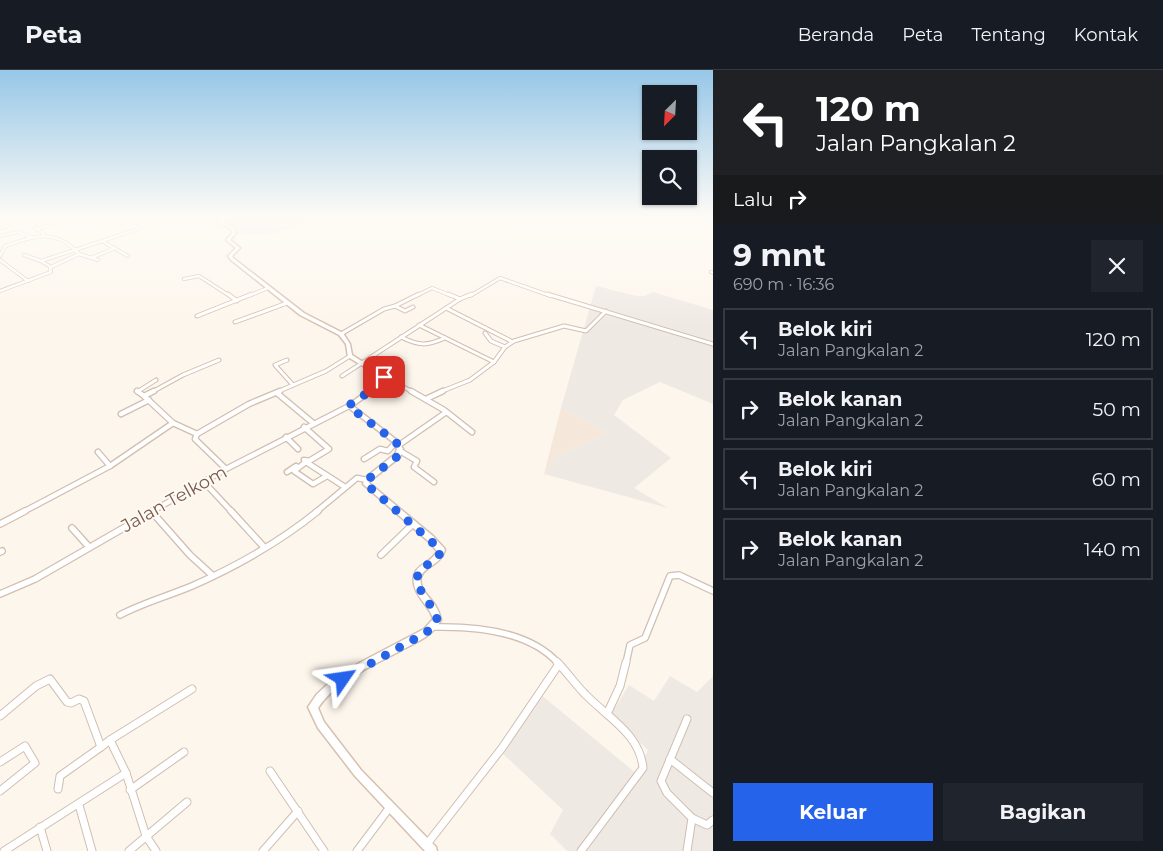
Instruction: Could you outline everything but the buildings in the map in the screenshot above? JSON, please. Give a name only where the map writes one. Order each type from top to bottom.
[{"type":"street","points":[[41,260],[60,254]]},
{"type":"street","points":[[50,267],[78,254]]},
{"type":"street","points":[[80,254],[98,260]]},
{"type":"street","points":[[91,258],[100,254]]},
{"type":"street","points":[[232,254],[230,257],[287,303],[312,320],[342,334],[348,344],[350,356],[444,410],[445,413],[472,432]]},
{"type":"street","points":[[24,255],[41,260],[50,267]]},
{"type":"street","points":[[0,258],[28,281]]},
{"type":"street","points":[[0,291],[51,272],[50,267]]},
{"type":"street","points":[[184,279],[199,276],[218,290],[225,291],[236,300]]},
{"type":"street","points":[[342,376],[460,299],[473,295],[500,278],[545,294],[713,344]]},
{"type":"street","points":[[196,316],[268,288]]},
{"type":"street","points":[[342,334],[381,311],[432,288],[460,299]]},
{"type":"street","points":[[235,322],[287,303]]},
{"type":"street","points":[[395,306],[405,311],[413,307]]},
{"type":"street","points":[[446,308],[511,341]]},
{"type":"street","points":[[426,399],[454,385],[470,380],[494,362],[505,347],[514,341],[564,326],[586,331],[606,311]]},
{"type":"street","points":[[474,322],[480,318]]},
{"type":"street","points":[[419,325],[494,362]]},
{"type":"street","points":[[485,333],[491,341],[505,347]]},
{"type":"street","points":[[401,337],[420,346],[430,345],[445,338]]},
{"type":"street","points":[[226,469],[195,439],[197,434],[249,404],[326,371],[350,356]]},
{"type":"street","points":[[144,396],[183,375],[219,360]]},
{"type":"street","points":[[287,360],[275,365],[293,385]]},
{"type":"street","points":[[384,377],[376,387],[348,406],[417,461],[414,467],[434,482]]},
{"type":"street","points":[[156,380],[136,391],[150,400],[159,413],[173,423],[197,434]]},
{"type":"street","points":[[277,393],[313,423]]},
{"type":"street","points":[[121,414],[150,400]]},
{"type":"street","name":"Jalan Telkom","points":[[0,594],[35,579],[226,469],[304,427],[348,406]]},
{"type":"street","points":[[364,460],[380,449],[388,451],[398,446],[445,413]]},
{"type":"street","points":[[0,524],[110,466],[173,423]]},
{"type":"street","points":[[286,472],[303,460],[309,460],[329,449],[304,427]]},
{"type":"street","points":[[286,437],[298,448]]},
{"type":"street","points":[[120,615],[141,604],[189,587],[213,576],[285,535],[309,518],[357,478],[367,480],[398,456],[398,446]]},
{"type":"street","points":[[98,452],[110,466]]},
{"type":"street","points":[[327,476],[312,484],[294,470],[306,462],[345,487]]},
{"type":"street","points":[[367,480],[367,486],[441,550],[438,558],[422,568],[417,577],[418,587],[436,614],[437,620],[433,627]]},
{"type":"street","points":[[204,482],[263,546]]},
{"type":"street","points":[[152,512],[190,555],[213,576]]},
{"type":"street","points":[[381,555],[413,524]]},
{"type":"street","points":[[72,528],[89,548]]},
{"type":"street","points":[[607,714],[619,690],[630,645],[645,638],[670,576],[679,575],[713,591]]},
{"type":"street","points":[[559,664],[502,748],[429,848],[358,773],[321,725],[313,707],[316,700],[343,679],[433,627],[459,626],[509,636],[543,650],[559,664],[582,692],[636,744],[642,757],[642,768],[581,851]]},
{"type":"street","points":[[0,716],[36,686],[50,679],[67,702],[71,703],[78,699],[84,701],[101,747]]},
{"type":"street","points":[[58,789],[60,776],[110,740],[192,689]]},
{"type":"street","points":[[687,719],[661,781],[663,786],[692,818],[706,825],[710,824],[713,820]]},
{"type":"street","points":[[110,740],[126,773],[146,836],[156,851]]},
{"type":"street","points":[[0,762],[28,746],[35,763],[0,791]]},
{"type":"street","points":[[130,790],[184,752]]},
{"type":"street","points":[[670,759],[713,793]]},
{"type":"street","points":[[270,771],[324,851]]},
{"type":"street","points":[[4,851],[40,826],[79,805],[126,773]]},
{"type":"street","points":[[129,851],[187,802]]},
{"type":"street","points":[[79,805],[92,851]]},
{"type":"street","points":[[357,851],[390,807]]},
{"type":"street","points":[[263,851],[298,811]]},
{"type":"street","points":[[687,851],[692,818]]},
{"type":"street","points":[[40,826],[47,851]]},
{"type":"shaded area","points":[[596,286],[637,296],[645,296],[653,292],[713,310],[713,404],[660,382],[623,400],[614,415],[671,458],[634,488],[668,508],[544,474],[555,457],[607,433],[561,408]]},
{"type":"shaded area","points":[[561,408],[607,433],[555,457],[544,474]]},
{"type":"shaded area","points":[[670,676],[697,692],[713,676],[713,851],[567,851],[550,834],[563,810],[500,751],[540,694],[637,774],[648,750],[610,716],[629,685],[654,701]]},
{"type":"route","points":[[343,679],[427,632],[437,620],[436,614],[416,583],[419,570],[438,558],[441,550],[430,538],[394,510],[366,484],[367,480],[398,456],[400,449],[396,442],[348,406],[376,387],[384,377]]}]
